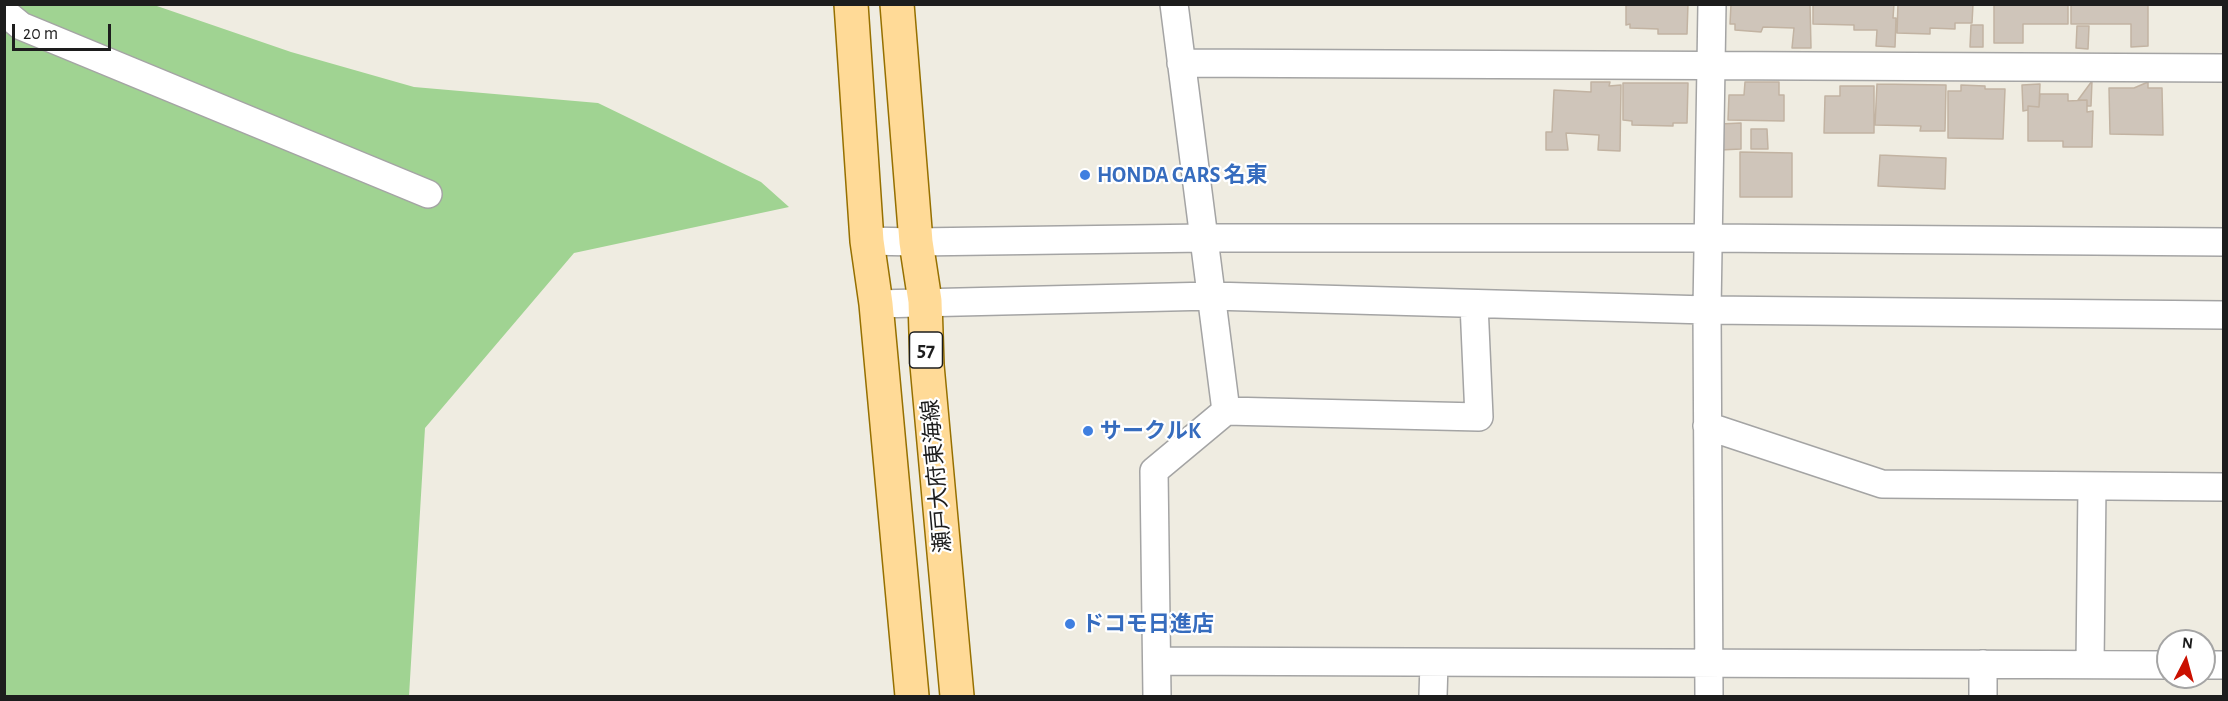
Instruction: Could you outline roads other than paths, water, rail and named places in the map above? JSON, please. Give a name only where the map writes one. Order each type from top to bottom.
[{"type":"main road","name":"瀬戸大府東海線","points":[[852,4],[867,241],[876,304],[912,696]]},
{"type":"main road","name":"瀬戸大府東海線","points":[[897,4],[916,242],[925,301],[927,365],[957,696]]},
{"type":"street","points":[[1174,4],[1226,411]]},
{"type":"street","points":[[1709,696],[1707,238],[1712,4]]},
{"type":"street","points":[[4,12],[21,26],[428,194]]},
{"type":"street","points":[[1181,63],[2223,68]]},
{"type":"street","points":[[867,241],[1707,238],[2223,242]]},
{"type":"street","points":[[876,304],[925,301],[1212,296],[1707,310],[2223,315]]},
{"type":"street","points":[[1157,696],[1154,471],[1226,411],[1479,417],[1474,304]]},
{"type":"street","points":[[1707,426],[1882,484],[2223,487]]},
{"type":"street","points":[[2090,664],[2092,486]]},
{"type":"street","points":[[1158,662],[2156,665]]},
{"type":"street","points":[[1434,663],[1434,696]]},
{"type":"street","points":[[1983,664],[1983,696]]},
{"type":"place","name":"HONDA CARS 名東","points":[[1085,175]]},
{"type":"place","name":"サークルK","points":[[1088,431]]},
{"type":"place","name":"ドコモ日進店","points":[[1070,624]]}]
